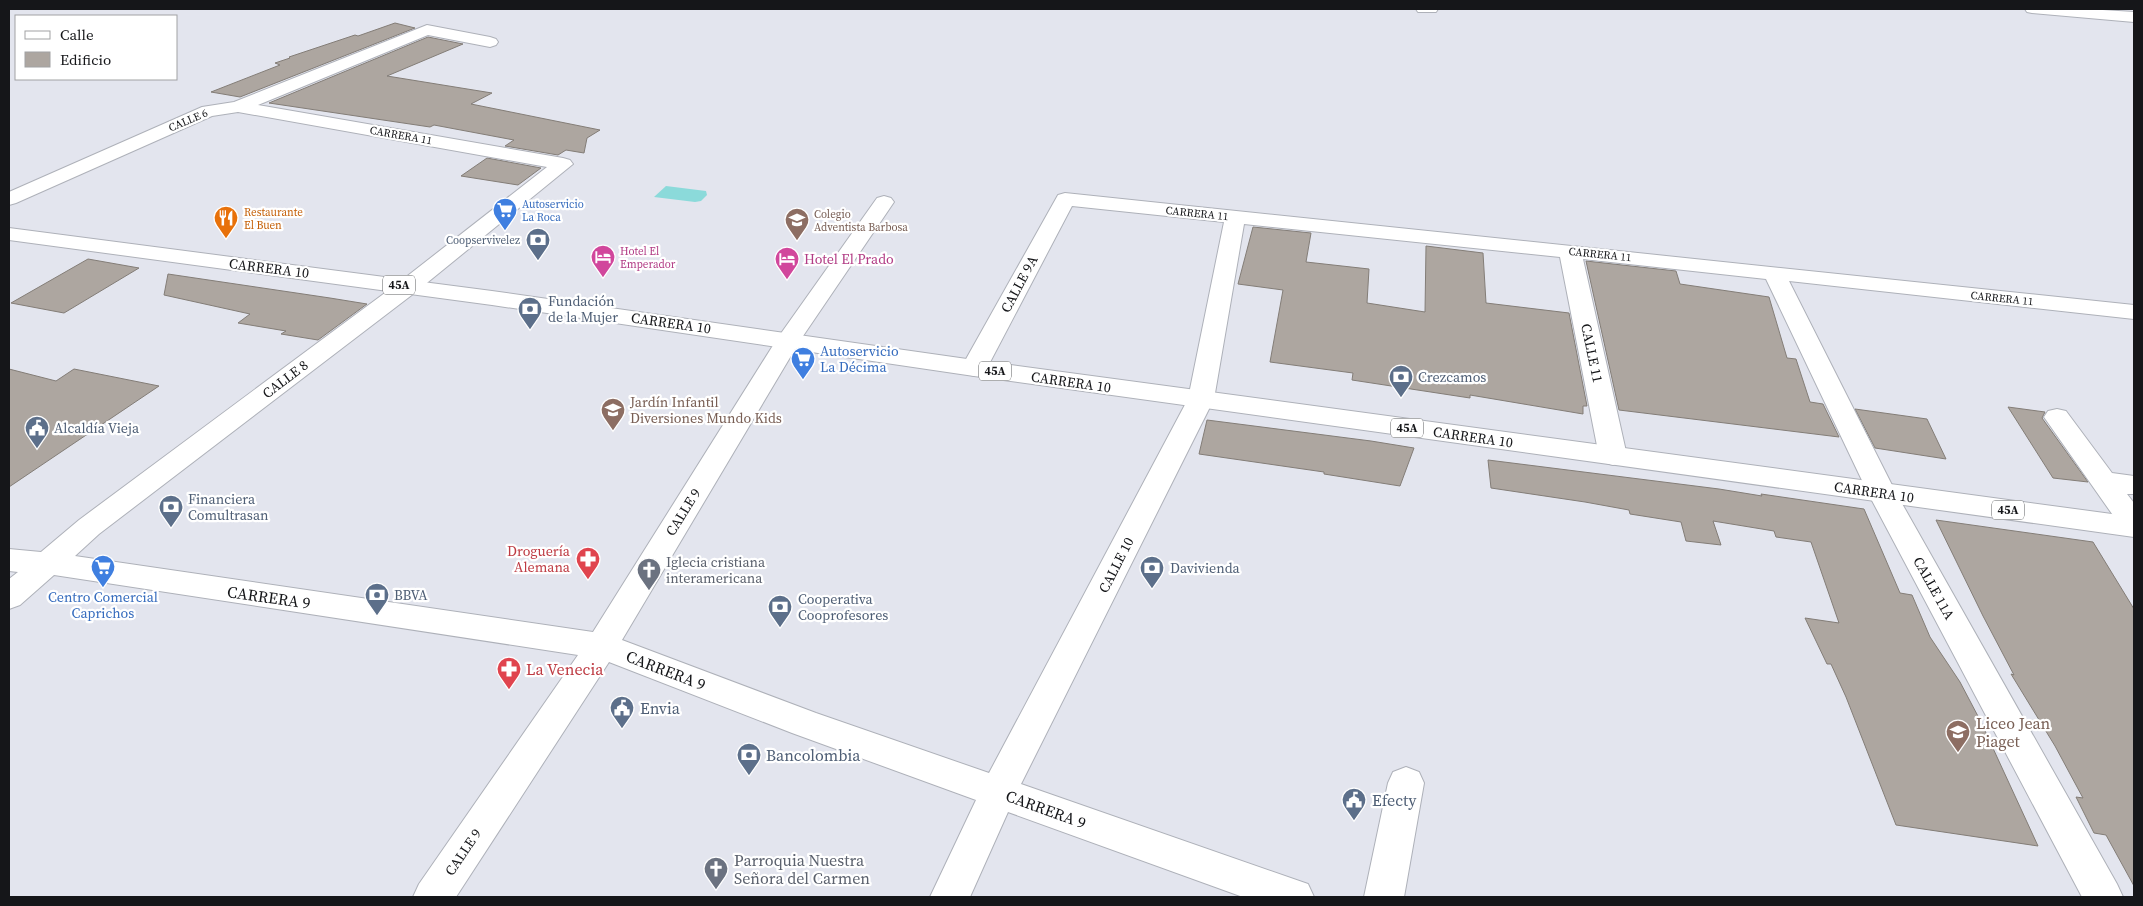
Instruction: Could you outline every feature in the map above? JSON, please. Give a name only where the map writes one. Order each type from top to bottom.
[{"type":"main road","points":[[1423,9],[1431,9]]},
{"type":"main road","points":[[2032,9],[2134,17]]},
{"type":"main road","name":"CALLE 6","points":[[9,199],[208,111],[238,107],[427,30],[490,42]]},
{"type":"main road","name":"CARRERA 11","points":[[238,107],[563,164]]},
{"type":"main road","name":"CALLE 8","points":[[9,597],[45,563],[89,527],[409,286],[563,164]]},
{"type":"main road","name":"CARRERA 11","points":[[1065,199],[2134,312]]},
{"type":"main road","name":"CALLE 9A","points":[[974,368],[1065,199]]},
{"type":"main road","name":"CALLE 9","points":[[433,897],[602,646],[789,339],[884,202]]},
{"type":"main road","name":"CALLE 10","points":[[950,897],[998,792],[1201,400],[1235,217]]},
{"type":"main road","name":"CARRERA 10","points":[[9,234],[409,286],[789,339],[974,368],[1201,400],[2134,526]]},
{"type":"main road","name":"CALLE 11","points":[[1570,251],[1613,456]]},
{"type":"main road","name":"CALLE 11A","points":[[1774,273],[1882,493],[2102,897]]},
{"type":"main road","points":[[2057,417],[2134,526]]},
{"type":"main road","points":[[2103,481],[2134,486]]},
{"type":"main road","name":"CARRERA 9","points":[[9,560],[45,563],[602,646],[804,723],[1294,897]]},
{"type":"main road","points":[[1384,897],[1406,783]]},
{"type":"water","points":[[666,186],[706,191],[707,195],[701,201],[695,202],[654,197]]},
{"type":"building","points":[[395,23],[415,28],[240,97],[211,92],[280,65],[275,63],[289,57]]},
{"type":"building","points":[[428,37],[463,44],[387,76],[492,93],[471,104],[600,130],[587,138],[584,153],[566,150],[558,155],[505,146],[514,140],[434,125],[430,127],[269,103]]},
{"type":"building","points":[[487,158],[541,168],[518,185],[461,176]]},
{"type":"building","points":[[1253,227],[1311,233],[1306,262],[1369,269],[1367,303],[1425,312],[1426,246],[1483,253],[1486,303],[1569,313],[1587,406],[1583,406],[1583,414],[1470,395],[1470,398],[1352,380],[1353,373],[1270,362],[1283,290],[1238,284]]},
{"type":"building","points":[[88,259],[139,268],[64,313],[11,303]]},
{"type":"building","points":[[1586,261],[1676,271],[1680,284],[1769,297],[1787,358],[1796,359],[1810,402],[1823,404],[1839,437],[1619,410]]},
{"type":"building","points":[[168,274],[367,304],[318,340],[281,334],[286,331],[238,323],[250,314],[164,295]]},
{"type":"building","name":"Alcaldía Vieja","points":[[9,369],[56,381],[74,369],[159,386],[9,487]]},
{"type":"building","points":[[2008,407],[2045,412],[2042,418],[2088,482],[2053,478]]},
{"type":"building","points":[[1855,409],[1927,419],[1946,459],[1875,448]]},
{"type":"building","points":[[1207,420],[1414,448],[1400,486],[1324,474],[1324,472],[1199,454]]},
{"type":"building","points":[[1488,460],[1762,496],[1761,494],[1864,509],[1900,593],[1912,595],[1930,637],[1960,682],[1980,720],[2038,846],[1896,825],[1846,697],[1831,664],[1827,664],[1805,618],[1839,623],[1811,542],[1776,537],[1774,531],[1713,521],[1721,545],[1686,541],[1681,522],[1630,514],[1629,510],[1585,502],[1491,488]]},
{"type":"building","points":[[1936,520],[2093,542],[2134,609],[2134,886],[2106,835],[2094,833],[2076,797],[2083,798],[2055,746],[2011,674],[2014,675]]},
{"type":"place","name":"Autoservicio La Roca","points":[[505,231]]},
{"type":"place","name":"Restaurante El Buen","points":[[226,239]]},
{"type":"place","name":"Colegio Adventista Barbosa","points":[[797,241]]},
{"type":"place","name":"Coopservivelez","points":[[538,261]]},
{"type":"place","name":"Hotel El Emperador","points":[[603,278]]},
{"type":"place","name":"Hotel El Prado","points":[[787,280]]},
{"type":"place","name":"Fundación de la Mujer","points":[[530,330]]},
{"type":"place","name":"Autoservicio La Décima","points":[[803,380]]},
{"type":"place","name":"Crezcamos","points":[[1401,398]]},
{"type":"place","name":"Jardín Infantil Diversiones Mundo Kids","points":[[613,431]]},
{"type":"place","name":"Alcaldía Vieja","points":[[37,449]]},
{"type":"place","name":"Financiera Comultrasan","points":[[171,528]]},
{"type":"place","name":"Droguería Alemana","points":[[588,580]]},
{"type":"place","name":"Centro Comercial Caprichos","points":[[103,588]]},
{"type":"place","name":"Davivienda","points":[[1152,589]]},
{"type":"place","name":"Iglecia cristiana interamericana","points":[[649,591]]},
{"type":"place","name":"BBVA","points":[[377,616]]},
{"type":"place","name":"Cooperativa Cooprofesores","points":[[780,628]]},
{"type":"place","name":"La Venecia","points":[[509,690]]},
{"type":"place","name":"Envia","points":[[622,729]]},
{"type":"place","name":"Liceo Jean Piaget","points":[[1958,753]]},
{"type":"place","name":"Bancolombia","points":[[749,776]]},
{"type":"place","name":"Efecty","points":[[1354,821]]},
{"type":"place","name":"Parroquia Nuestra Señora del Carmen","points":[[716,890]]}]
